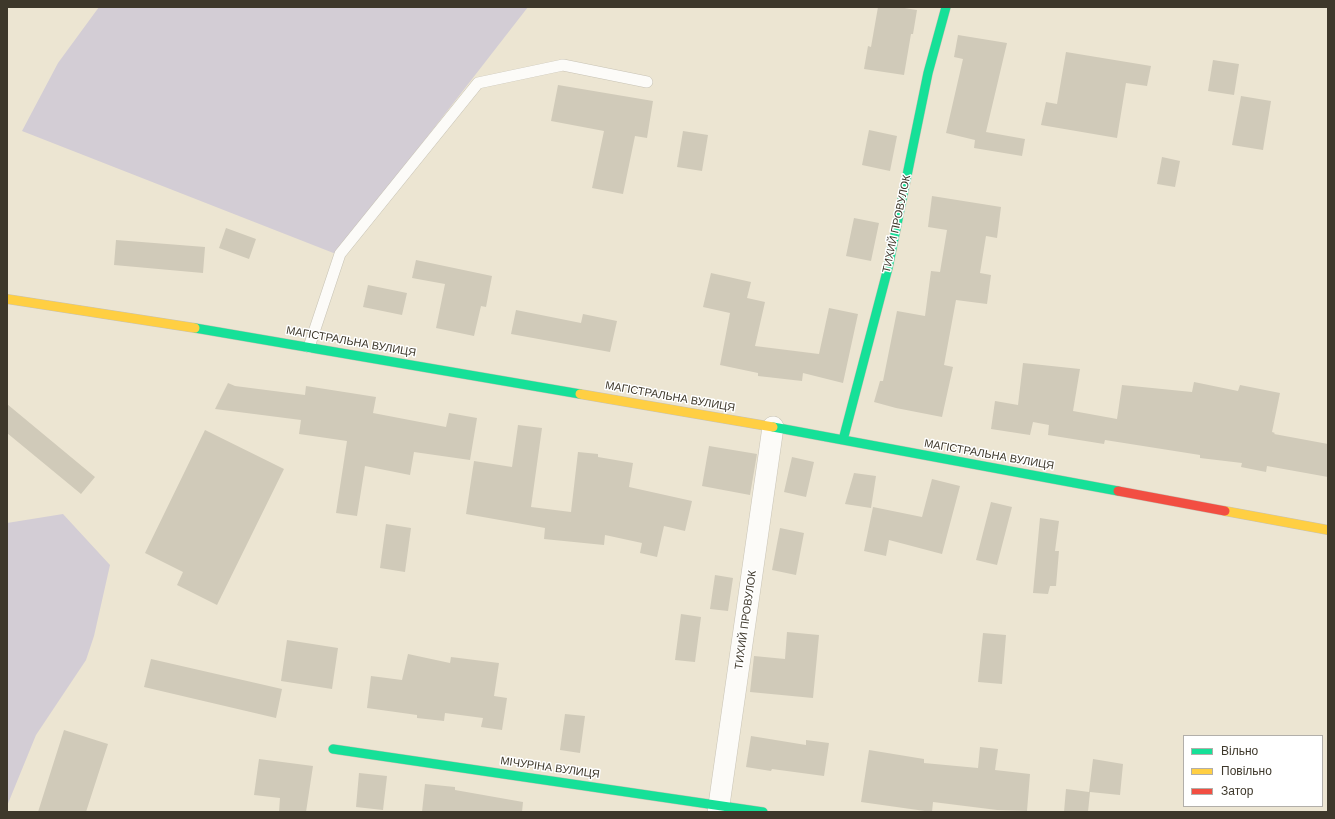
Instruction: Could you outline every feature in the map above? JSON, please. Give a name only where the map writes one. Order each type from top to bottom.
[{"type":"main road","name":"ТИХИЙ ПРОВУЛОК","points":[[843,440],[888,268],[928,73],[946,7]]},
{"type":"main road","name":"МАГІСТРАЛЬНА ВУЛИЦЯ","points":[[7,299],[309,347],[773,427],[1328,530]]},
{"type":"main road","name":"МІЧУРІНА ВУЛИЦЯ","points":[[333,749],[719,808],[763,812]]},
{"type":"street","name":"ТИХИЙ ПРОВУЛОК","points":[[719,808],[773,427]]},
{"type":"lane","points":[[309,347],[340,254],[478,84],[563,65],[647,82]]},
{"type":"shaded area","points":[[99,7],[528,7],[336,254],[22,131],[58,63]]},
{"type":"shaded area","points":[[63,514],[110,565],[94,636],[86,660],[36,735],[7,806],[7,523]]},
{"type":"building","points":[[878,7],[898,7],[917,10],[904,75],[864,69],[868,46],[871,47]]},
{"type":"building","points":[[958,35],[1007,43],[986,132],[1025,139],[1022,156],[974,148],[975,140],[946,133],[963,59],[954,57]]},
{"type":"building","points":[[1066,52],[1151,66],[1147,86],[1126,83],[1117,138],[1041,125],[1046,102],[1057,104]]},
{"type":"building","points":[[1213,60],[1239,64],[1234,95],[1208,91]]},
{"type":"building","points":[[558,85],[653,101],[647,138],[635,136],[623,194],[592,188],[604,131],[551,121]]},
{"type":"building","points":[[1241,96],[1271,101],[1263,150],[1232,145]]},
{"type":"building","points":[[869,130],[897,136],[890,171],[862,165]]},
{"type":"building","points":[[683,131],[708,135],[702,171],[677,167]]},
{"type":"building","points":[[1162,157],[1180,161],[1175,187],[1157,184]]},
{"type":"building","points":[[932,196],[1001,207],[997,238],[986,236],[980,273],[991,275],[987,304],[956,300],[944,365],[953,367],[942,417],[874,402],[880,381],[883,381],[897,311],[925,316],[931,271],[940,272],[947,230],[928,227]]},
{"type":"building","points":[[854,218],[879,223],[871,261],[846,256]]},
{"type":"building","points":[[226,228],[256,239],[249,259],[219,248]]},
{"type":"building","points":[[116,240],[205,247],[203,273],[114,265]]},
{"type":"building","points":[[416,260],[492,276],[486,307],[481,306],[474,336],[436,328],[445,284],[412,278]]},
{"type":"building","points":[[711,273],[751,282],[747,298],[765,302],[755,346],[819,354],[829,308],[858,314],[843,383],[803,373],[802,381],[758,376],[758,373],[720,365],[730,313],[703,307]]},
{"type":"building","points":[[368,285],[407,293],[402,315],[363,307]]},
{"type":"building","points":[[516,310],[581,323],[583,314],[617,321],[610,352],[511,334]]},
{"type":"building","points":[[1023,363],[1080,369],[1073,411],[1117,419],[1122,385],[1192,392],[1194,382],[1238,391],[1240,385],[1280,393],[1272,432],[1275,433],[1274,434],[1328,444],[1328,477],[1267,466],[1266,472],[1241,467],[1242,463],[1200,458],[1200,455],[1105,440],[1104,444],[1048,435],[1049,425],[1033,422],[1030,435],[991,429],[995,401],[1018,405]]},
{"type":"building","points":[[228,383],[235,386],[305,395],[306,386],[376,397],[373,413],[446,427],[449,413],[477,418],[470,460],[414,452],[410,475],[365,466],[357,516],[336,513],[347,441],[299,434],[301,420],[215,409]]},
{"type":"building","points":[[7,404],[95,477],[81,494],[7,433]]},
{"type":"building","points":[[518,425],[542,428],[531,507],[571,512],[578,452],[598,454],[598,457],[633,463],[629,487],[692,501],[685,531],[664,526],[657,557],[640,553],[642,543],[605,535],[604,545],[544,539],[545,528],[466,514],[474,461],[512,467]]},
{"type":"building","points":[[205,430],[284,469],[217,605],[177,585],[183,572],[145,553]]},
{"type":"building","points":[[709,446],[757,454],[750,495],[702,486]]},
{"type":"building","points":[[792,457],[814,462],[806,497],[784,492]]},
{"type":"building","points":[[854,473],[876,476],[871,508],[845,504]]},
{"type":"building","points":[[932,479],[960,486],[942,554],[889,540],[886,556],[864,551],[873,507],[922,517]]},
{"type":"building","points":[[991,502],[1012,507],[997,565],[976,560]]},
{"type":"building","points":[[1040,518],[1059,521],[1055,551],[1059,551],[1056,586],[1050,586],[1048,594],[1033,593]]},
{"type":"building","points":[[386,524],[411,528],[405,572],[380,568]]},
{"type":"building","points":[[780,528],[804,533],[796,575],[772,570]]},
{"type":"building","points":[[715,575],[733,578],[728,611],[710,609]]},
{"type":"building","points":[[681,614],[701,617],[695,662],[675,660]]},
{"type":"building","points":[[787,632],[819,635],[813,698],[750,692],[754,656],[785,659]]},
{"type":"building","points":[[983,633],[1006,635],[1002,684],[978,682]]},
{"type":"building","points":[[287,640],[338,648],[332,689],[281,681]]},
{"type":"building","points":[[408,654],[450,663],[451,657],[499,663],[494,696],[507,698],[502,730],[481,727],[483,718],[445,713],[444,721],[417,718],[417,715],[367,708],[371,676],[402,680]]},
{"type":"building","points":[[151,659],[282,689],[276,718],[144,687]]},
{"type":"building","points":[[565,714],[585,716],[580,753],[560,750]]},
{"type":"building","points":[[64,730],[108,744],[86,812],[38,812]]},
{"type":"building","points":[[751,736],[806,745],[806,740],[829,743],[824,776],[746,767]]},
{"type":"building","points":[[980,747],[998,749],[995,770],[1030,774],[1027,811],[997,810],[933,802],[932,812],[861,802],[869,750],[924,759],[924,763],[978,768]]},
{"type":"building","points":[[259,759],[313,766],[306,812],[279,812],[280,798],[254,795]]},
{"type":"building","points":[[1093,759],[1123,764],[1120,795],[1090,792],[1088,812],[1064,812],[1066,789],[1089,792]]},
{"type":"building","points":[[359,773],[387,776],[383,810],[356,807]]},
{"type":"building","points":[[425,784],[455,787],[455,790],[523,802],[522,812],[422,812]]},
{"type":"traffic: fast","points":[[843,440],[888,268],[928,73],[946,7]]},
{"type":"traffic: fast","points":[[195,328],[580,394]]},
{"type":"traffic: fast","points":[[773,427],[1118,491]]},
{"type":"traffic: fast","points":[[333,749],[763,812]]},
{"type":"traffic: slow","points":[[7,299],[195,328]]},
{"type":"traffic: slow","points":[[580,394],[773,427]]},
{"type":"traffic: slow","points":[[1225,511],[1328,530]]},
{"type":"traffic: jam","points":[[1118,491],[1225,511]]}]
